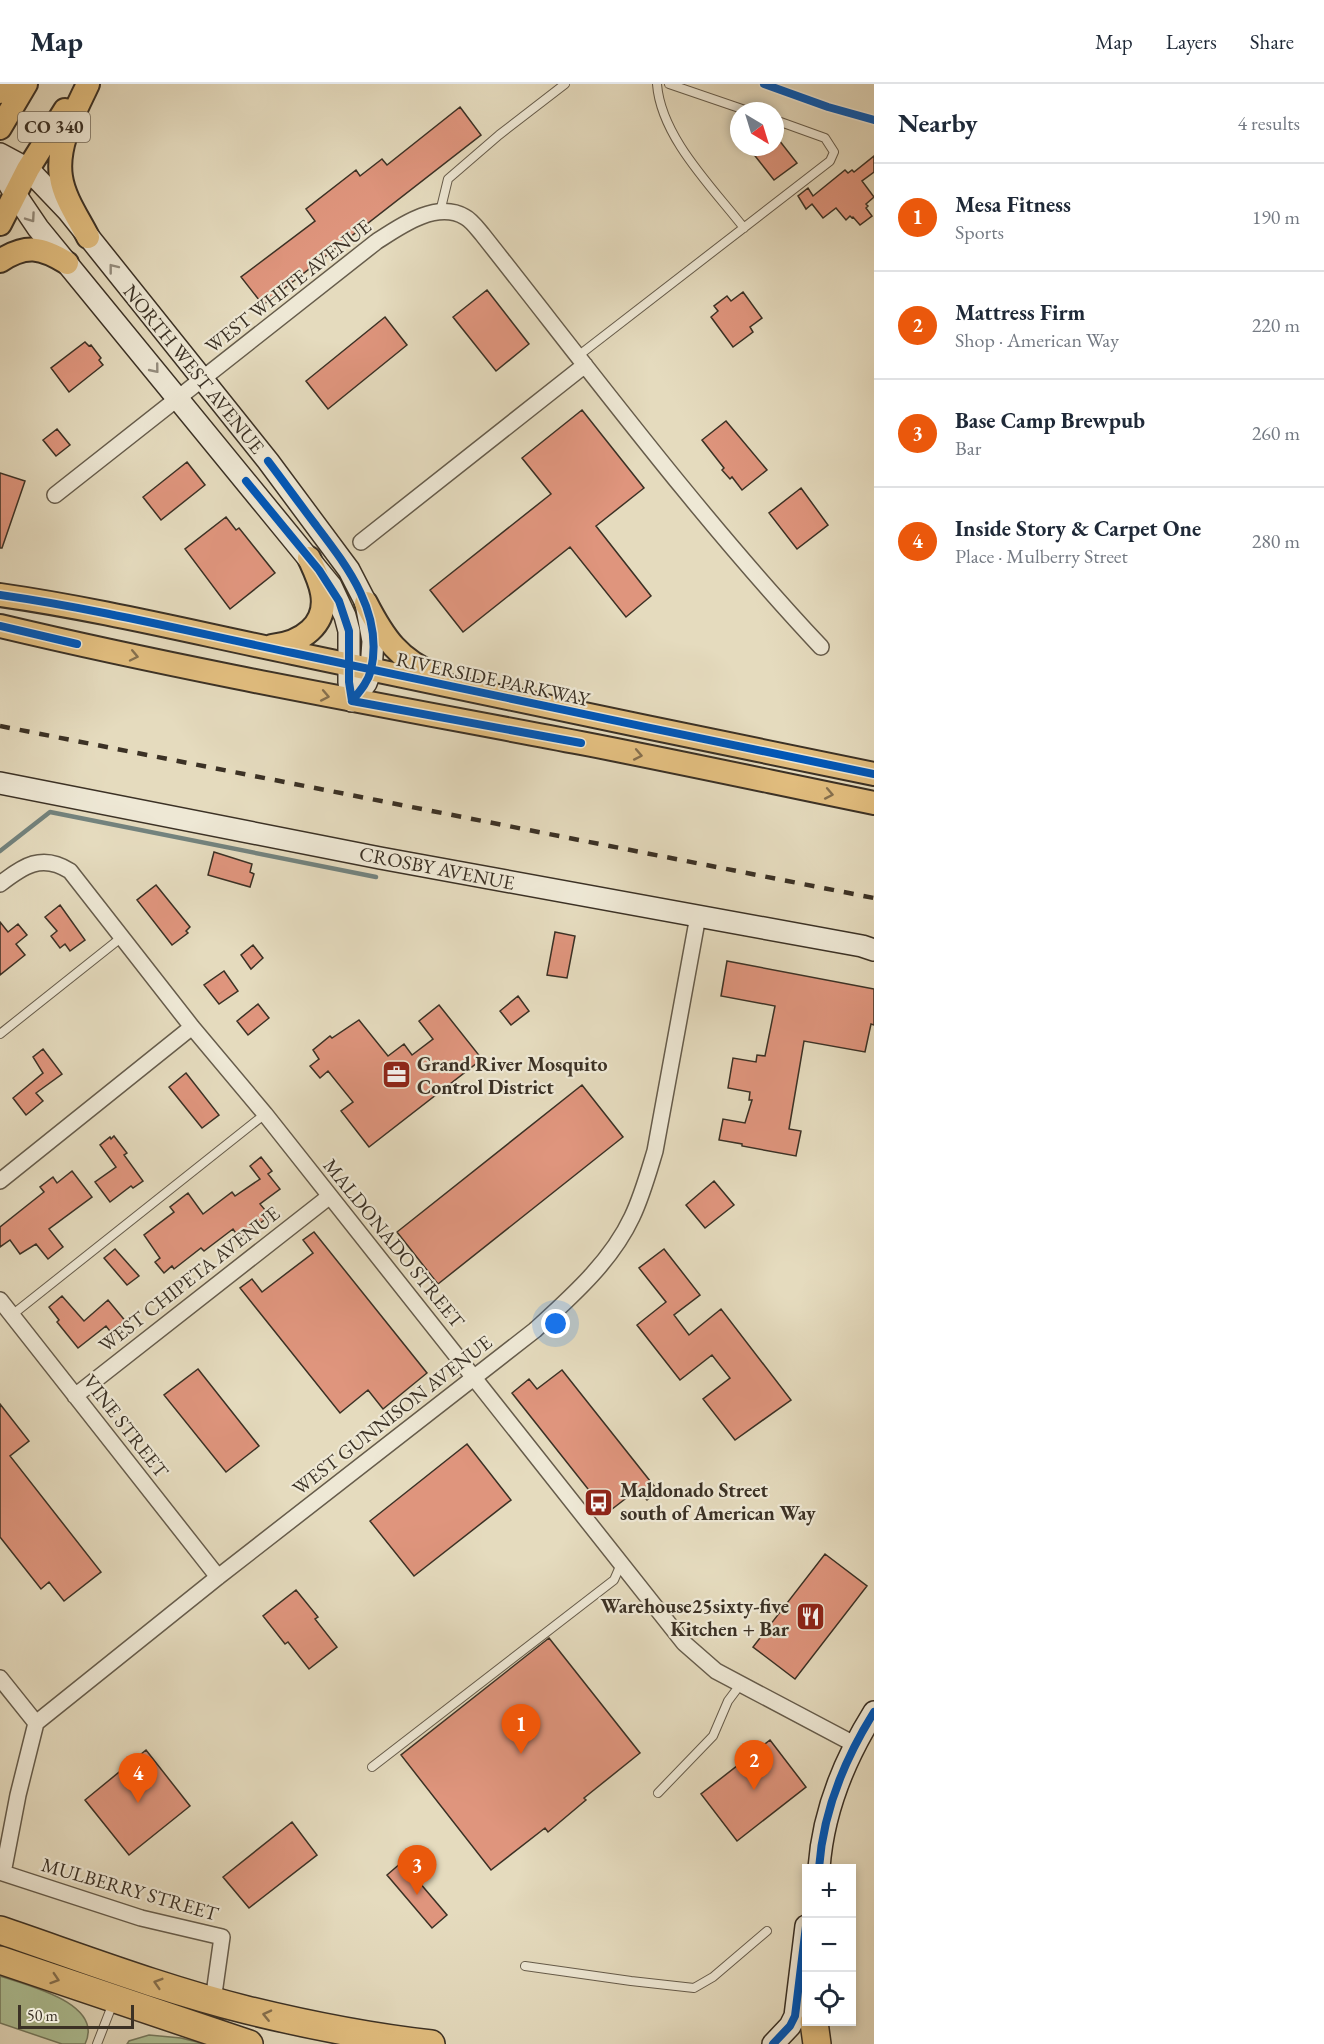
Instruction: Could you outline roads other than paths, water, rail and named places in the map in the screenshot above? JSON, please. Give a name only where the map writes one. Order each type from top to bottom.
[{"type":"highway","points":[[0,1930],[213,2001],[373,2037],[431,2044]]},
{"type":"highway","points":[[0,1960],[249,2044]]},
{"type":"main road","points":[[0,92],[10,84]]},
{"type":"main road","name":"CO 340","points":[[0,128],[26,84]]},
{"type":"main road","name":"CO 340","points":[[0,224],[28,169],[81,84]]},
{"type":"main road","points":[[88,84],[73,115],[64,142],[60,166],[66,194],[88,237]]},
{"type":"main road","points":[[0,261],[19,251],[39,249],[67,263]]},
{"type":"main road","points":[[263,647],[303,638],[317,624],[321,615],[322,593],[309,558]]},
{"type":"main road","name":"RIVERSIDE PARKWAY","points":[[0,595],[86,610],[471,690],[588,717],[874,774]]},
{"type":"main road","points":[[366,603],[386,639],[402,656],[422,669],[471,690]]},
{"type":"main road","points":[[0,626],[88,647],[352,701],[581,743],[874,803]]},
{"type":"street","name":"NORTH WEST AVENUE","points":[[0,154],[28,169],[68,211],[268,461],[338,553],[366,603],[373,641],[371,670],[366,683],[352,701]]},
{"type":"street","name":"NORTH WEST AVENUE","points":[[0,169],[38,228],[331,586],[345,616],[350,641],[348,665],[352,701]]},
{"type":"street","points":[[440,212],[465,217],[472,224],[701,511],[780,603],[821,646]]},
{"type":"street","name":"WEST WHITE AVENUE","points":[[55,495],[376,242],[404,224],[422,216],[440,212]]},
{"type":"street","points":[[361,542],[582,361]]},
{"type":"street","name":"CROSBY AVENUE","points":[[0,783],[369,856],[874,950]]},
{"type":"street","name":"MALDONADO STREET","points":[[0,884],[28,865],[42,862],[62,865],[70,871],[192,1027],[265,1114],[475,1377],[684,1643],[716,1671],[854,1744]]},
{"type":"street","name":"WEST GUNNISON AVENUE","points":[[36,1723],[218,1577],[535,1330],[571,1297],[608,1256],[632,1219],[655,1151],[698,916]]},
{"type":"street","points":[[0,1181],[192,1027]]},
{"type":"street","name":"WEST CHIPETA AVENUE","points":[[75,1396],[330,1196]]},
{"type":"street","name":"VINE STREET","points":[[0,1300],[218,1577]]},
{"type":"street","points":[[0,1678],[36,1723],[1,1872]]},
{"type":"street","points":[[820,1864],[824,1831],[832,1803],[854,1744],[874,1712]]},
{"type":"street","name":"MULBERRY STREET","points":[[1,1872],[141,1918],[222,1937],[213,2001]]},
{"type":"street","points":[[773,2044],[790,2026],[795,2016],[802,1964]]},
{"type":"lane","points":[[440,212],[448,179],[499,135],[565,84]]},
{"type":"lane","points":[[657,84],[662,106],[672,131],[686,154],[744,228]]},
{"type":"lane","points":[[669,84],[730,105]]},
{"type":"lane","points":[[582,361],[744,228],[830,161],[834,152],[825,138],[784,123]]},
{"type":"lane","points":[[0,1034],[122,937]]},
{"type":"lane","points":[[12,1315],[265,1114]]},
{"type":"lane","points":[[372,1767],[614,1580],[621,1563]]},
{"type":"lane","points":[[658,1793],[713,1736],[728,1701],[740,1685]]},
{"type":"lane","points":[[525,1966],[694,1988],[713,1977],[767,1931]]},
{"type":"lane","points":[[97,2044],[115,1999]]},
{"type":"waterway","points":[[0,851],[50,812],[376,877]]},
{"type":"railway","points":[[0,726],[874,898]]},
{"type":"place","name":"Grand River Mosquito Control District","points":[[396,1075]]},
{"type":"place","name":"Maldonado Street south of American Way","points":[[599,1502]]},
{"type":"place","name":"Warehouse25sixty-five Kitchen + Bar","points":[[810,1617]]},
{"type":"place","name":"Mesa Fitness","points":[[521,1754]]},
{"type":"place","name":"Mattress Firm","points":[[754,1790]]},
{"type":"place","name":"Inside Story & Carpet One","points":[[138,1803]]},
{"type":"place","name":"Base Camp Brewpub","points":[[417,1895]]}]
